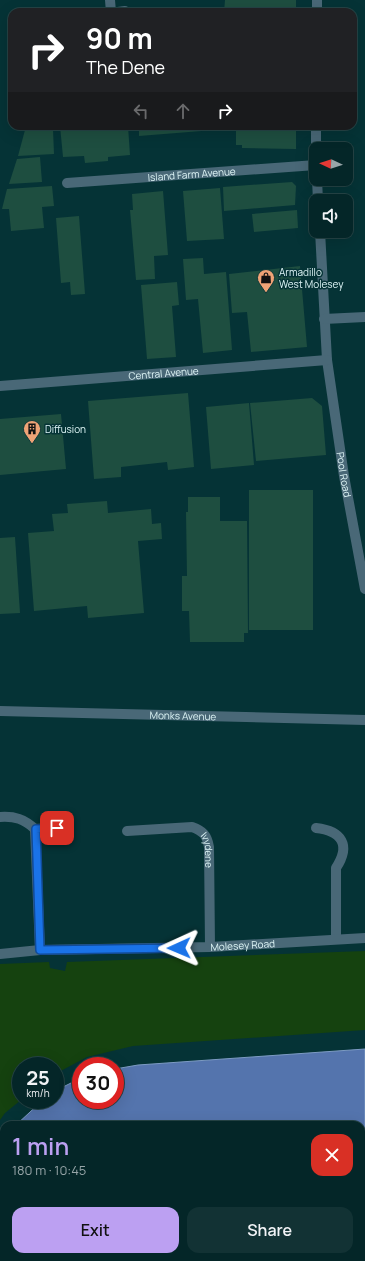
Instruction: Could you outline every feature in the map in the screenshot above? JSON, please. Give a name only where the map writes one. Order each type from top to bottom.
[{"type":"street","points":[[316,130],[316,142]]},
{"type":"street","name":"Island Farm Avenue","points":[[67,182],[309,165]]},
{"type":"street","name":"Pool Road","points":[[320,238],[327,360],[344,476],[365,589]]},
{"type":"street","points":[[324,319],[365,317]]},
{"type":"street","name":"Central Avenue","points":[[0,386],[327,360]]},
{"type":"street","name":"Monks Avenue","points":[[0,712],[365,720]]},
{"type":"street","points":[[0,817],[14,816],[27,822],[36,829],[68,827]]},
{"type":"street","name":"Ivydene","points":[[128,831],[192,827],[201,830],[207,837],[210,847],[210,947]]},
{"type":"street","points":[[316,828],[326,829],[336,833],[341,837],[343,846],[342,859],[336,868],[336,939]]},
{"type":"street","points":[[36,829],[40,950]]},
{"type":"street","name":"Molesey Road","points":[[0,954],[40,950],[210,947],[365,938]]},
{"type":"green space","points":[[365,951],[365,1030],[133,1046],[87,1057],[72,1057],[72,1065],[64,1069],[64,1057],[12,1057],[12,1107],[0,1120],[0,964],[49,962],[50,968],[65,971],[67,962]]},
{"type":"water","points":[[365,1049],[365,1121],[20,1121],[33,1109],[64,1109],[64,1086],[72,1082],[72,1109],[124,1109],[124,1067],[138,1065]]},
{"type":"building","points":[[225,0],[296,0],[296,8],[224,8]]},
{"type":"building","points":[[190,7],[220,8],[190,8]]},
{"type":"building","points":[[25,130],[53,130],[54,154],[18,156]]},
{"type":"building","points":[[60,130],[128,130],[130,155],[108,157],[108,161],[85,163],[84,156],[63,157]]},
{"type":"building","points":[[139,130],[214,130],[139,136]]},
{"type":"building","points":[[236,130],[296,130],[296,149],[242,148],[242,145],[236,145]]},
{"type":"building","points":[[40,157],[42,182],[9,184],[17,159]]},
{"type":"building","points":[[292,182],[296,186],[295,205],[224,211],[223,187]]},
{"type":"building","points":[[52,186],[54,206],[42,207],[44,228],[11,231],[9,209],[2,209],[7,189]]},
{"type":"building","points":[[220,188],[224,239],[187,241],[183,191]]},
{"type":"building","points":[[163,191],[168,255],[154,256],[155,279],[136,280],[130,210],[133,210],[132,194]]},
{"type":"building","points":[[297,210],[298,228],[254,232],[252,214]]},
{"type":"building","points":[[79,216],[85,294],[71,295],[70,282],[61,283],[56,218]]},
{"type":"building","points":[[203,258],[204,274],[226,272],[232,350],[203,353],[198,299],[186,300],[183,259]]},
{"type":"building","name":"Armadillo West Molesey","points":[[300,266],[307,347],[251,352],[247,312],[232,313],[229,274]]},
{"type":"building","points":[[177,282],[179,305],[172,306],[176,357],[147,359],[141,285]]},
{"type":"building","points":[[188,393],[194,467],[168,470],[167,462],[121,467],[121,477],[94,479],[88,401]]},
{"type":"building","points":[[312,398],[322,406],[326,455],[256,461],[250,403]]},
{"type":"building","points":[[249,403],[254,465],[211,469],[206,407]]},
{"type":"building","name":"Diffusion","points":[[61,414],[66,469],[0,475],[0,419]]},
{"type":"building","points":[[249,490],[313,490],[313,630],[249,630]]},
{"type":"building","points":[[188,497],[220,497],[220,521],[247,521],[248,633],[244,633],[244,642],[190,642],[189,611],[182,611],[182,576],[187,576],[186,512],[188,512]]},
{"type":"building","points":[[107,501],[108,513],[151,509],[152,524],[161,523],[162,539],[138,541],[144,613],[88,618],[87,606],[34,611],[28,533],[54,531],[52,514],[68,513],[67,504]]},
{"type":"building","points":[[15,537],[20,613],[0,614],[0,538]]},
{"type":"place","name":"Armadillo West Molesey","points":[[266,293]]},
{"type":"place","name":"Diffusion","points":[[32,444]]},
{"type":"route","points":[[57,828],[36,829],[40,950],[179,948]]}]
